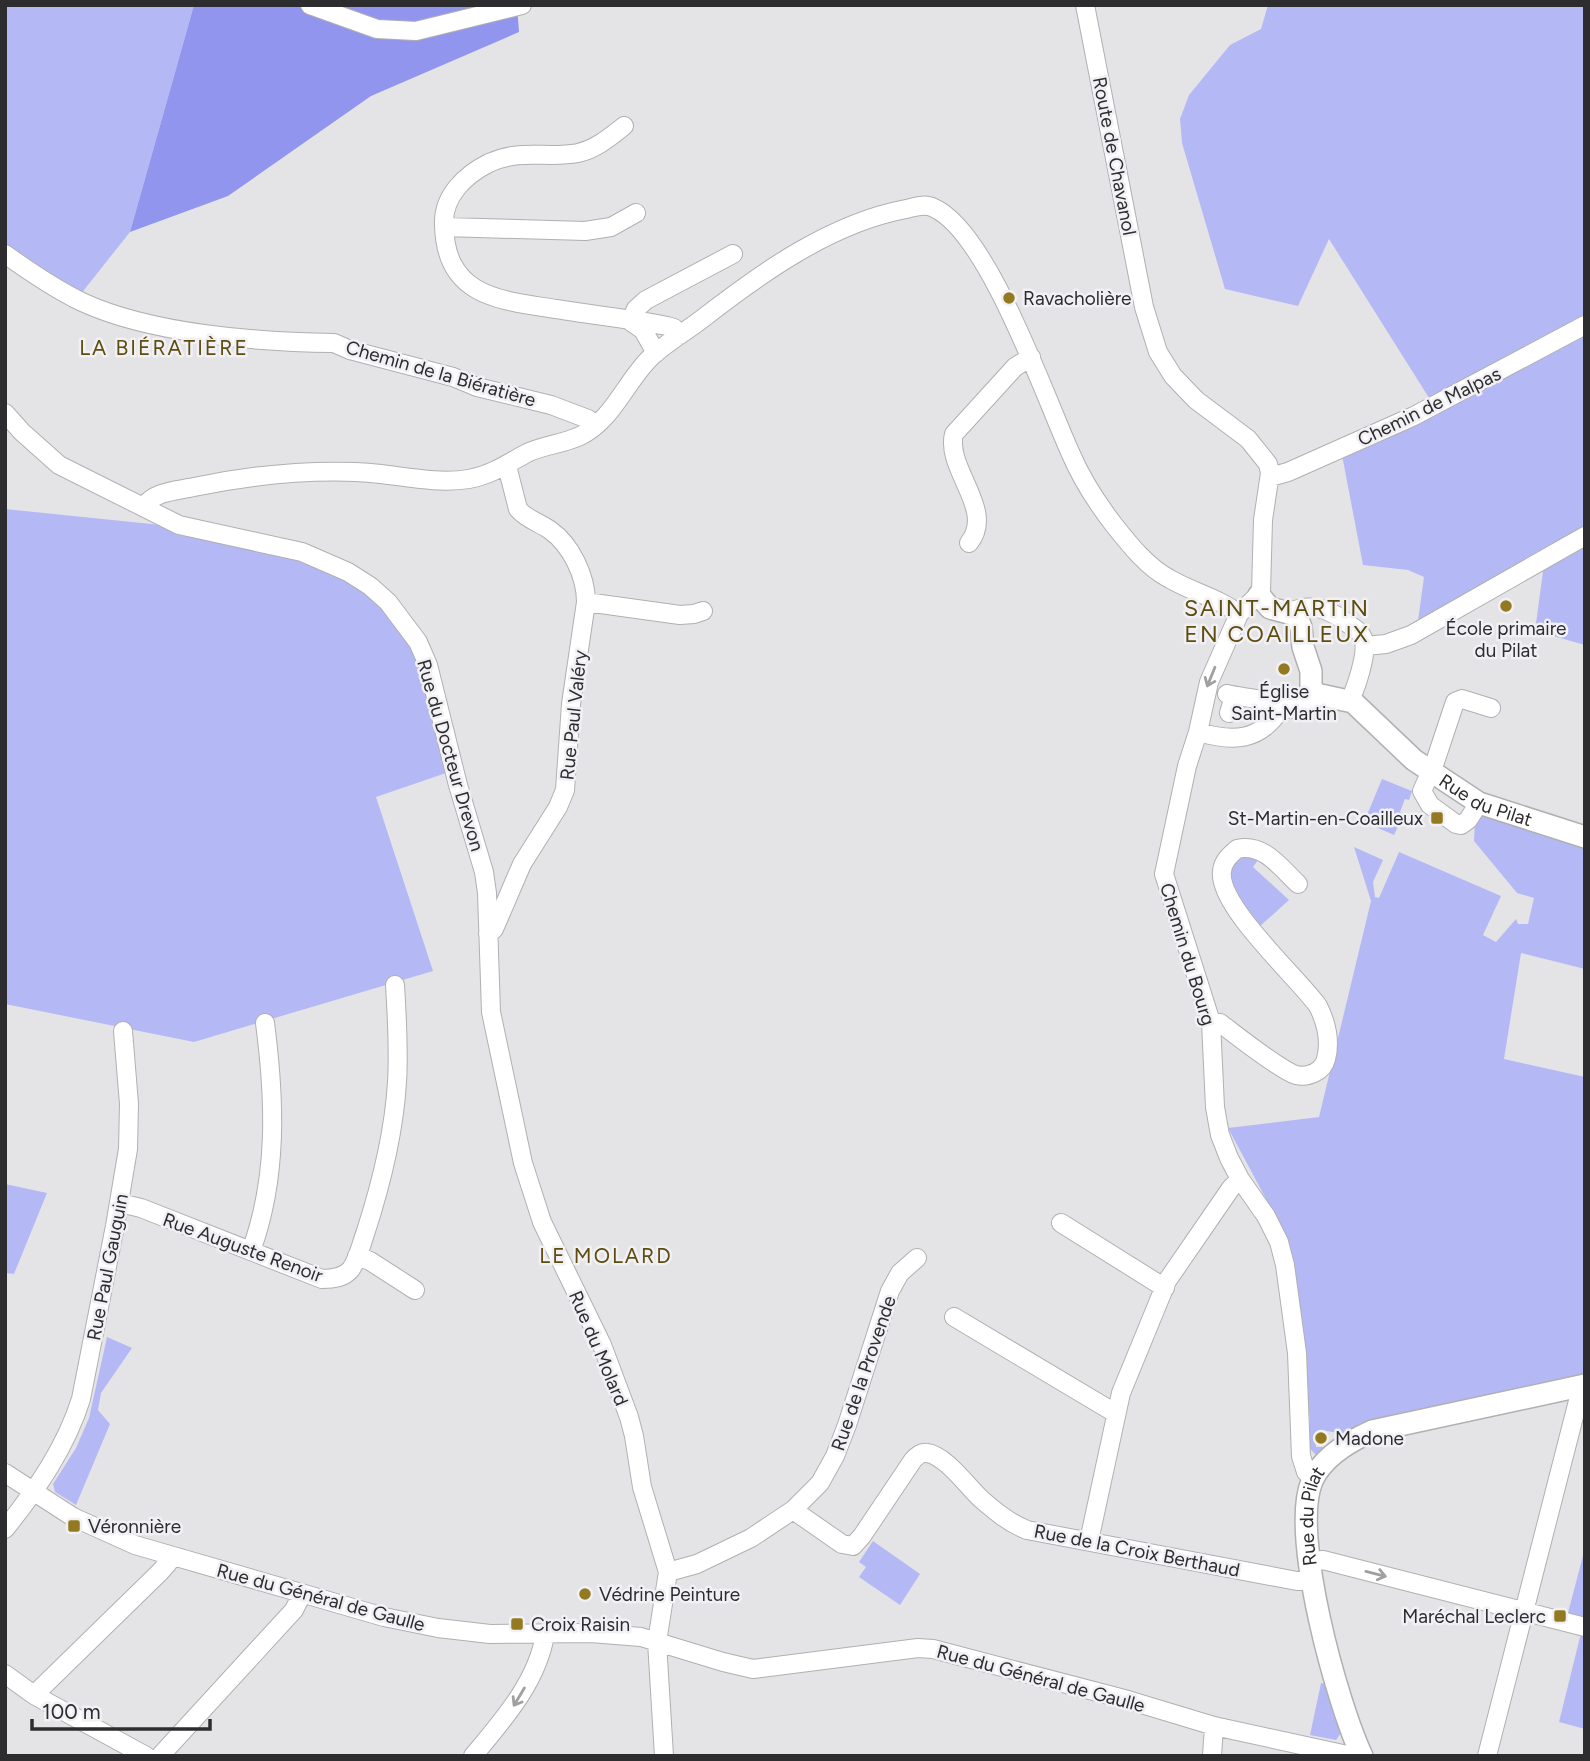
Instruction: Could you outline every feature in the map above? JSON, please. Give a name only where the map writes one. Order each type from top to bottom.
[{"type":"main road","points":[[1259,595],[1270,608],[1296,615],[1311,671],[1311,687],[1316,694],[1350,701]]},
{"type":"main road","name":"Rue du Pilat","points":[[1350,701],[1397,745],[1430,771],[1479,803],[1585,837]]},
{"type":"main road","name":"Rue du Pilat","points":[[1362,1756],[1342,1704],[1312,1571],[1306,1511],[1308,1493],[1314,1478],[1344,1446],[1372,1431],[1582,1386]]},
{"type":"street","points":[[310,5],[377,29],[416,31],[523,5]]},
{"type":"street","name":"Route de Chavanol","points":[[1085,5],[1144,307],[1158,352],[1172,376],[1196,400],[1256,447],[1268,464],[1270,477]]},
{"type":"street","points":[[624,126],[600,143],[580,152],[514,155],[488,164],[464,179],[445,207],[444,228],[449,257],[464,279],[483,293],[502,301],[667,326],[674,328],[680,335]]},
{"type":"street","points":[[143,507],[155,495],[244,476],[350,472],[454,481],[507,467],[527,453],[580,436],[596,425],[656,353],[734,293],[792,255],[885,214],[928,206],[947,217],[970,243],[1031,357],[1070,454],[1085,482],[1116,527],[1154,569],[1165,577],[1239,614]]},
{"type":"street","points":[[444,228],[586,231],[611,227],[636,213]]},
{"type":"street","name":"Chemin de la Biératière","points":[[5,254],[59,290],[110,313],[205,333],[339,344],[350,350],[453,377],[477,387],[551,405],[589,419],[596,425]]},
{"type":"street","points":[[630,321],[636,309],[646,300],[733,254]]},
{"type":"street","points":[[630,321],[643,330],[656,353]]},
{"type":"street","name":"Chemin de Malpas","points":[[1270,477],[1288,472],[1415,416],[1585,325]]},
{"type":"street","points":[[969,543],[975,536],[978,522],[954,447],[954,434],[1015,367],[1031,357]]},
{"type":"street","name":"Rue du Docteur Drevon","points":[[5,412],[22,432],[59,465],[192,529],[302,552],[327,561],[370,586],[405,622],[428,665],[458,785],[478,847],[487,893],[488,934]]},
{"type":"street","name":"Rue Paul Valéry","points":[[488,934],[494,929],[522,864],[558,807],[565,790],[571,704],[586,601],[586,590],[579,570],[564,543],[548,528],[518,509],[507,467]]},
{"type":"street","points":[[1259,595],[1270,477]]},
{"type":"street","points":[[1365,646],[1386,644],[1411,635],[1585,536]]},
{"type":"street","name":"Chemin du Bourg","points":[[1259,595],[1239,614],[1209,682],[1187,766],[1164,874],[1211,1022],[1215,1107],[1220,1135],[1240,1179],[1266,1216],[1279,1242],[1285,1265],[1297,1353],[1301,1456],[1306,1472],[1314,1478]]},
{"type":"street","points":[[586,601],[680,615],[703,611]]},
{"type":"street","points":[[1290,612],[1308,607],[1335,612],[1360,632],[1365,646],[1350,701]]},
{"type":"street","points":[[1230,701],[1259,699],[1288,710],[1302,707],[1316,694]]},
{"type":"street","points":[[1479,803],[1464,823],[1461,825],[1451,822],[1424,797],[1423,785],[1455,702],[1462,699],[1491,708]]},
{"type":"street","points":[[1198,732],[1219,738],[1243,738],[1256,733],[1281,708]]},
{"type":"street","points":[[1211,1022],[1220,1023],[1297,1075],[1313,1073],[1325,1063],[1328,1040],[1325,1022],[1318,1006],[1237,913],[1223,885],[1224,862],[1237,849],[1255,848],[1266,854],[1298,884]]},
{"type":"street","name":"Rue du Molard","points":[[488,934],[491,1012],[523,1163],[542,1222],[602,1345],[629,1417],[642,1487],[668,1572],[657,1642],[664,1756]]},
{"type":"street","name":"Rue Auguste Renoir","points":[[120,1203],[141,1208],[322,1279],[344,1276],[357,1256],[376,1200],[393,1120],[397,1081],[395,985]]},
{"type":"street","points":[[251,1251],[264,1207],[274,1125],[265,1023]]},
{"type":"street","name":"Rue Paul Gauguin","points":[[5,1529],[34,1492],[58,1452],[81,1399],[120,1203],[128,1149],[129,1104],[123,1031]]},
{"type":"street","points":[[1089,1541],[1121,1393],[1174,1269],[1240,1179]]},
{"type":"street","points":[[1061,1223],[1165,1288]]},
{"type":"street","points":[[357,1256],[370,1261],[415,1290]]},
{"type":"street","name":"Rue de la Provende","points":[[668,1572],[720,1554],[751,1538],[793,1510],[820,1483],[846,1425],[890,1291],[900,1273],[917,1258]]},
{"type":"street","points":[[954,1317],[1115,1413]]},
{"type":"street","points":[[1487,1756],[1582,1386]]},
{"type":"street","name":"Rue de la Croix Berthaud","points":[[793,1510],[842,1544],[853,1546],[913,1460],[925,1452],[946,1463],[981,1498],[1016,1526],[1027,1530],[1297,1581],[1323,1560],[1585,1627]]},
{"type":"street","name":"Rue du Général de Gaulle","points":[[5,1473],[93,1528],[170,1556],[384,1617],[438,1628],[490,1634],[616,1634],[641,1637],[753,1669],[918,1648],[933,1649],[1128,1700],[1214,1726],[1352,1756]]},
{"type":"street","points":[[34,1695],[165,1567],[170,1556]]},
{"type":"street","points":[[160,1756],[294,1611],[302,1594]]},
{"type":"street","points":[[473,1756],[508,1714],[523,1691],[541,1654],[545,1635]]},
{"type":"street","points":[[5,1674],[34,1695],[146,1756]]},
{"type":"street","points":[[1212,1756],[1214,1726]]},
{"type":"shaded area","points":[[5,5],[194,5],[130,232],[80,295],[5,251]]},
{"type":"shaded area","points":[[194,5],[517,5],[519,32],[371,96],[228,196],[130,232]]},
{"type":"shaded area","points":[[1268,5],[1585,5],[1585,314],[1431,401],[1329,239],[1298,306],[1225,289],[1182,143],[1180,119],[1189,95],[1230,45],[1261,29]]},
{"type":"shaded area","points":[[1585,335],[1585,529],[1417,628],[1424,577],[1408,570],[1363,565],[1342,455]]},
{"type":"shaded area","points":[[5,509],[200,529],[306,547],[413,627],[449,772],[376,797],[433,971],[194,1042],[5,1004]]},
{"type":"shaded area","points":[[1585,541],[1585,645],[1535,631],[1544,564]]},
{"type":"shaded area","points":[[1382,779],[1412,791],[1409,800],[1405,799],[1400,812],[1404,814],[1394,835],[1364,822]]},
{"type":"shaded area","points":[[1483,814],[1585,844],[1585,969],[1521,953],[1504,1059],[1585,1077],[1585,1377],[1397,1415],[1344,1434],[1321,1430],[1315,1435],[1316,1447],[1324,1447],[1337,1439],[1339,1442],[1319,1456],[1308,1447],[1310,1421],[1295,1273],[1286,1236],[1228,1128],[1319,1117],[1371,901],[1354,847],[1383,860],[1373,882],[1375,897],[1379,898],[1399,852],[1501,896],[1483,935],[1496,942],[1516,919],[1518,924],[1528,924],[1534,898],[1517,893],[1474,841],[1475,822]]},
{"type":"shaded area","points":[[1241,856],[1252,856],[1258,860],[1253,867],[1289,900],[1258,928],[1240,907],[1229,873],[1231,865]]},
{"type":"shaded area","points":[[5,1184],[47,1193],[14,1274],[5,1273]]},
{"type":"shaded area","points":[[107,1337],[132,1348],[101,1393],[98,1410],[110,1424],[76,1505],[55,1492],[53,1484],[76,1448],[89,1418]]},
{"type":"shaded area","points":[[873,1541],[920,1574],[900,1605],[859,1577],[866,1567],[859,1562]]},
{"type":"shaded area","points":[[1585,1548],[1585,1729],[1559,1722],[1581,1633],[1564,1628]]},
{"type":"shaded area","points":[[1321,1683],[1326,1684],[1341,1733],[1336,1740],[1310,1735]]},
{"type":"place","name":"Ravacholière","points":[[1009,298]]},
{"type":"place","name":"École primaire du Pilat","points":[[1506,606]]},
{"type":"place","name":"Église Saint-Martin","points":[[1284,669]]},
{"type":"place","name":"St-Martin-en-Coailleux","points":[[1437,818]]},
{"type":"place","name":"Madone","points":[[1321,1438]]},
{"type":"place","name":"Véronnière","points":[[74,1526]]},
{"type":"place","name":"Védrine Peinture","points":[[585,1594]]},
{"type":"place","name":"Maréchal Leclerc","points":[[1560,1616]]},
{"type":"place","name":"Croix Raisin","points":[[517,1624]]},
{"type":"district","name":"LA BIÉRATIÈRE","points":[[164,348]]},
{"type":"district","name":"SAINT-MARTIN EN COAILLEUX","points":[[1277,621]]},
{"type":"district","name":"LE MOLARD","points":[[606,1256]]}]
